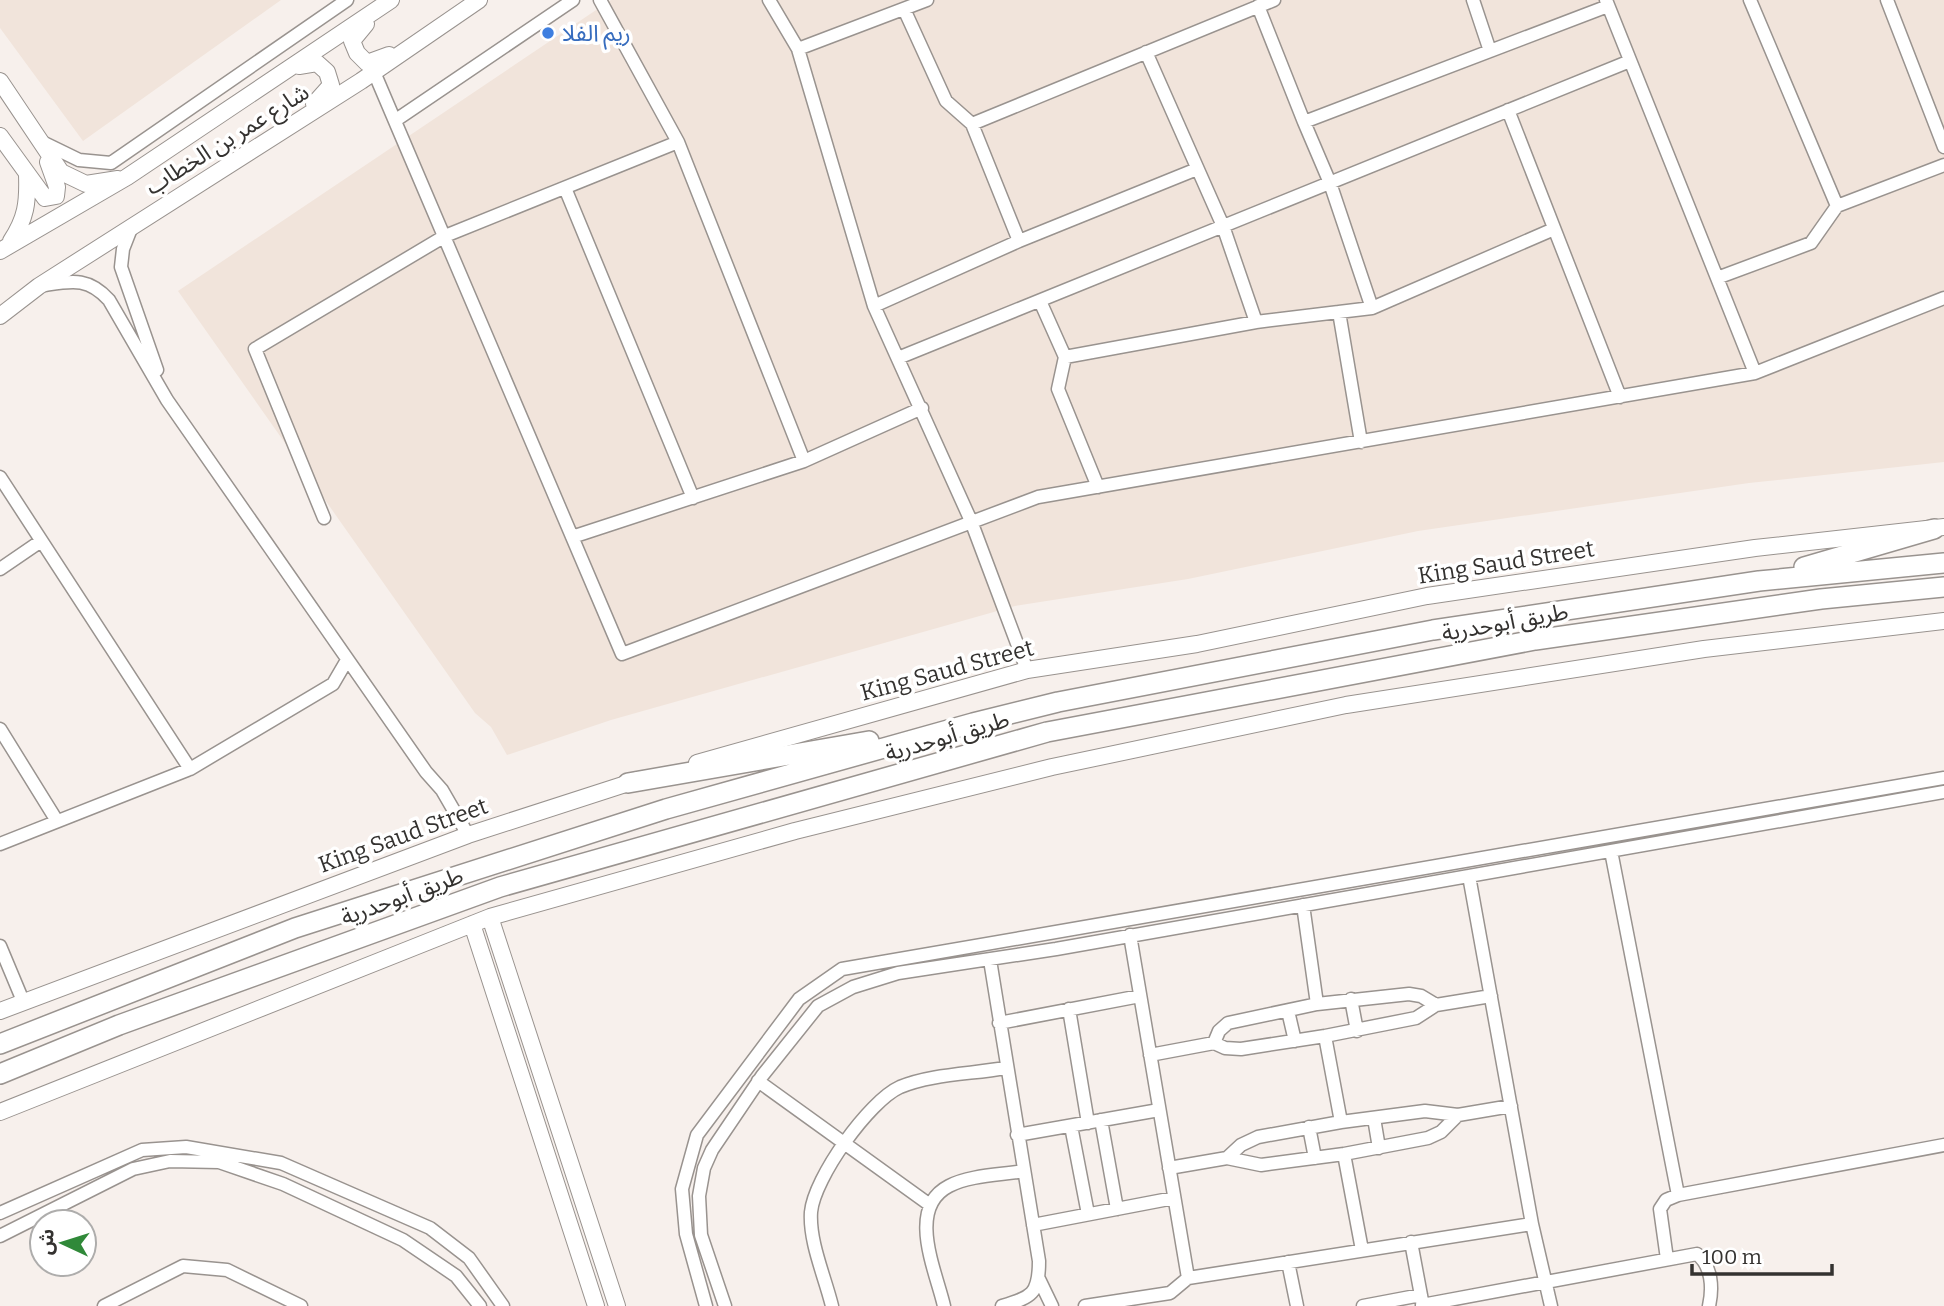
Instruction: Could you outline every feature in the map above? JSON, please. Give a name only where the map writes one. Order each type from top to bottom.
[{"type":"highway","points":[[1759,581],[1939,528]]},
{"type":"highway","name":"طريق أبوحدرية","points":[[0,1044],[295,928],[666,809],[973,723],[1058,702],[1433,630],[1759,581],[1944,563]]},
{"type":"highway","name":"طريق أبوحدرية","points":[[0,1074],[119,1025],[500,887],[1047,732],[1535,640],[1821,599],[1944,587]]},
{"type":"highway","points":[[628,783],[973,723]]},
{"type":"main road","points":[[393,0],[361,29],[352,41],[357,53],[367,63],[382,58],[445,23]]},
{"type":"main road","name":"شارع عمر بن الخطاب","points":[[4,248],[127,177],[393,0]]},
{"type":"main road","name":"شارع عمر بن الخطاب","points":[[0,316],[39,286],[374,72],[480,0]]},
{"type":"main road","points":[[238,103],[302,64],[317,63],[327,72],[331,85],[271,138]]},
{"type":"main road","points":[[0,81],[61,172],[86,184],[127,177]]},
{"type":"main road","points":[[0,136],[45,198],[56,218]]},
{"type":"main road","points":[[41,141],[57,187],[56,196],[45,198]]},
{"type":"main road","points":[[4,248],[25,220],[28,204],[27,175]]},
{"type":"main road","name":"King Saud Street","points":[[0,1011],[468,835],[628,783],[1027,670],[1197,644],[1427,596],[1755,548],[1939,528]]},
{"type":"main road","points":[[0,1112],[490,917],[795,831],[1038,771],[1346,705],[1704,649],[1944,621]]},
{"type":"main road","points":[[490,917],[617,1306]]},
{"type":"main road","points":[[472,924],[596,1306]]},
{"type":"street","points":[[41,141],[79,160],[111,163],[347,0]]},
{"type":"street","points":[[396,120],[573,0]]},
{"type":"street","points":[[600,0],[678,142],[804,461]]},
{"type":"street","points":[[769,0],[798,49],[874,306],[971,521],[1027,670]]},
{"type":"street","points":[[798,49],[927,0]]},
{"type":"street","points":[[972,124],[1274,0]]},
{"type":"street","points":[[1473,0],[1490,51]]},
{"type":"street","points":[[1750,0],[1837,206]]},
{"type":"street","points":[[1888,0],[1944,147]]},
{"type":"street","points":[[1304,122],[1607,3],[1755,373]]},
{"type":"street","points":[[1258,6],[1330,183],[1372,308]]},
{"type":"street","points":[[904,9],[946,101],[972,124],[1019,241]]},
{"type":"street","points":[[1146,52],[1223,226],[1256,322]]},
{"type":"street","points":[[898,358],[1630,61]]},
{"type":"street","points":[[374,72],[622,654],[1038,497],[1755,373],[1944,298]]},
{"type":"street","points":[[1508,110],[1620,397]]},
{"type":"street","points":[[324,519],[255,349],[445,236],[678,142]]},
{"type":"street","points":[[1717,278],[1811,243],[1837,206],[1944,165]]},
{"type":"street","points":[[874,306],[1019,241],[1197,169]]},
{"type":"street","points":[[565,188],[693,498]]},
{"type":"street","points":[[132,226],[123,248],[121,267],[167,400]]},
{"type":"street","points":[[1065,357],[1256,322],[1372,308],[1554,229]]},
{"type":"street","points":[[39,286],[73,281],[97,286],[109,300],[167,400],[347,660],[426,772],[442,790],[468,835]]},
{"type":"street","points":[[1040,300],[1065,357],[1058,389],[1098,487]]},
{"type":"street","points":[[1339,312],[1361,442]]},
{"type":"street","points":[[572,537],[804,461],[922,408]]},
{"type":"street","points":[[0,477],[190,769]]},
{"type":"street","points":[[0,569],[41,541]]},
{"type":"street","points":[[0,844],[190,769],[333,684],[347,660]]},
{"type":"street","points":[[0,729],[57,821]]},
{"type":"street","points":[[706,1306],[686,1234],[682,1189],[696,1135],[799,999],[842,969],[1944,778]]},
{"type":"street","points":[[724,1306],[701,1235],[699,1196],[712,1150],[758,1081],[818,1006],[853,987],[898,973],[1130,936],[1944,792]]},
{"type":"street","points":[[1611,851],[1678,1195]]},
{"type":"street","points":[[1469,876],[1532,1224],[1551,1306]]},
{"type":"street","points":[[1303,905],[1317,1004]]},
{"type":"street","points":[[1130,936],[1188,1278]]},
{"type":"street","points":[[0,946],[23,1001]]},
{"type":"street","points":[[990,960],[1033,1225],[1039,1279],[1052,1306]]},
{"type":"street","points":[[1214,1043],[1219,1031],[1228,1023],[1317,1004],[1409,993],[1422,996],[1436,1005]]},
{"type":"street","points":[[999,1023],[1140,996]]},
{"type":"street","points":[[1150,1055],[1214,1043],[1232,1050],[1357,1031],[1416,1018],[1436,1005],[1491,996]]},
{"type":"street","points":[[1350,999],[1357,1031]]},
{"type":"street","points":[[1069,1009],[1117,1209]]},
{"type":"street","points":[[1288,1011],[1295,1041]]},
{"type":"street","points":[[1325,1036],[1340,1122]]},
{"type":"street","points":[[832,1306],[812,1228],[811,1212],[815,1193],[844,1144],[883,1098],[898,1088],[1006,1068]]},
{"type":"street","points":[[758,1081],[930,1205]]},
{"type":"street","points":[[1227,1158],[1241,1145],[1258,1138],[1340,1122],[1425,1111],[1458,1115],[1511,1106]]},
{"type":"street","points":[[1017,1135],[1160,1110]]},
{"type":"street","points":[[1169,1168],[1227,1158],[1261,1165],[1379,1148],[1428,1138],[1441,1132],[1458,1115]]},
{"type":"street","points":[[1374,1118],[1379,1148]]},
{"type":"street","points":[[1071,1126],[1088,1214]]},
{"type":"street","points":[[1310,1128],[1315,1158]]},
{"type":"street","points":[[1667,1259],[1660,1209],[1666,1200],[1678,1195],[1944,1145]]},
{"type":"street","points":[[0,1213],[142,1150],[186,1147],[281,1163],[430,1228],[469,1258],[503,1306]]},
{"type":"street","points":[[1344,1154],[1362,1250]]},
{"type":"street","points":[[0,1236],[141,1166],[170,1161],[219,1162],[283,1184],[403,1240],[456,1276],[480,1306]]},
{"type":"street","points":[[944,1306],[926,1231],[934,1197],[949,1186],[1024,1171]]},
{"type":"street","points":[[1033,1225],[1174,1198]]},
{"type":"street","points":[[1085,1306],[1171,1299],[1188,1278],[1532,1224]]},
{"type":"street","points":[[1411,1242],[1422,1302]]},
{"type":"street","points":[[1363,1306],[1422,1302],[1546,1283],[1697,1254],[1704,1260],[1711,1282],[1709,1306]]},
{"type":"street","points":[[1288,1262],[1297,1306]]},
{"type":"street","points":[[104,1306],[183,1266],[227,1270],[295,1305]]},
{"type":"street","points":[[1002,1306],[1026,1299],[1034,1291],[1039,1279]]},
{"type":"shaded area","points":[[0,0],[281,0],[83,141],[0,28]]},
{"type":"shaded area","points":[[611,0],[1944,0],[1944,462],[1749,483],[1418,531],[1188,579],[1015,606],[611,720],[507,755],[491,727],[475,713],[178,291]]},
{"type":"place","name":"ريم الفلا","points":[[548,33]]}]
